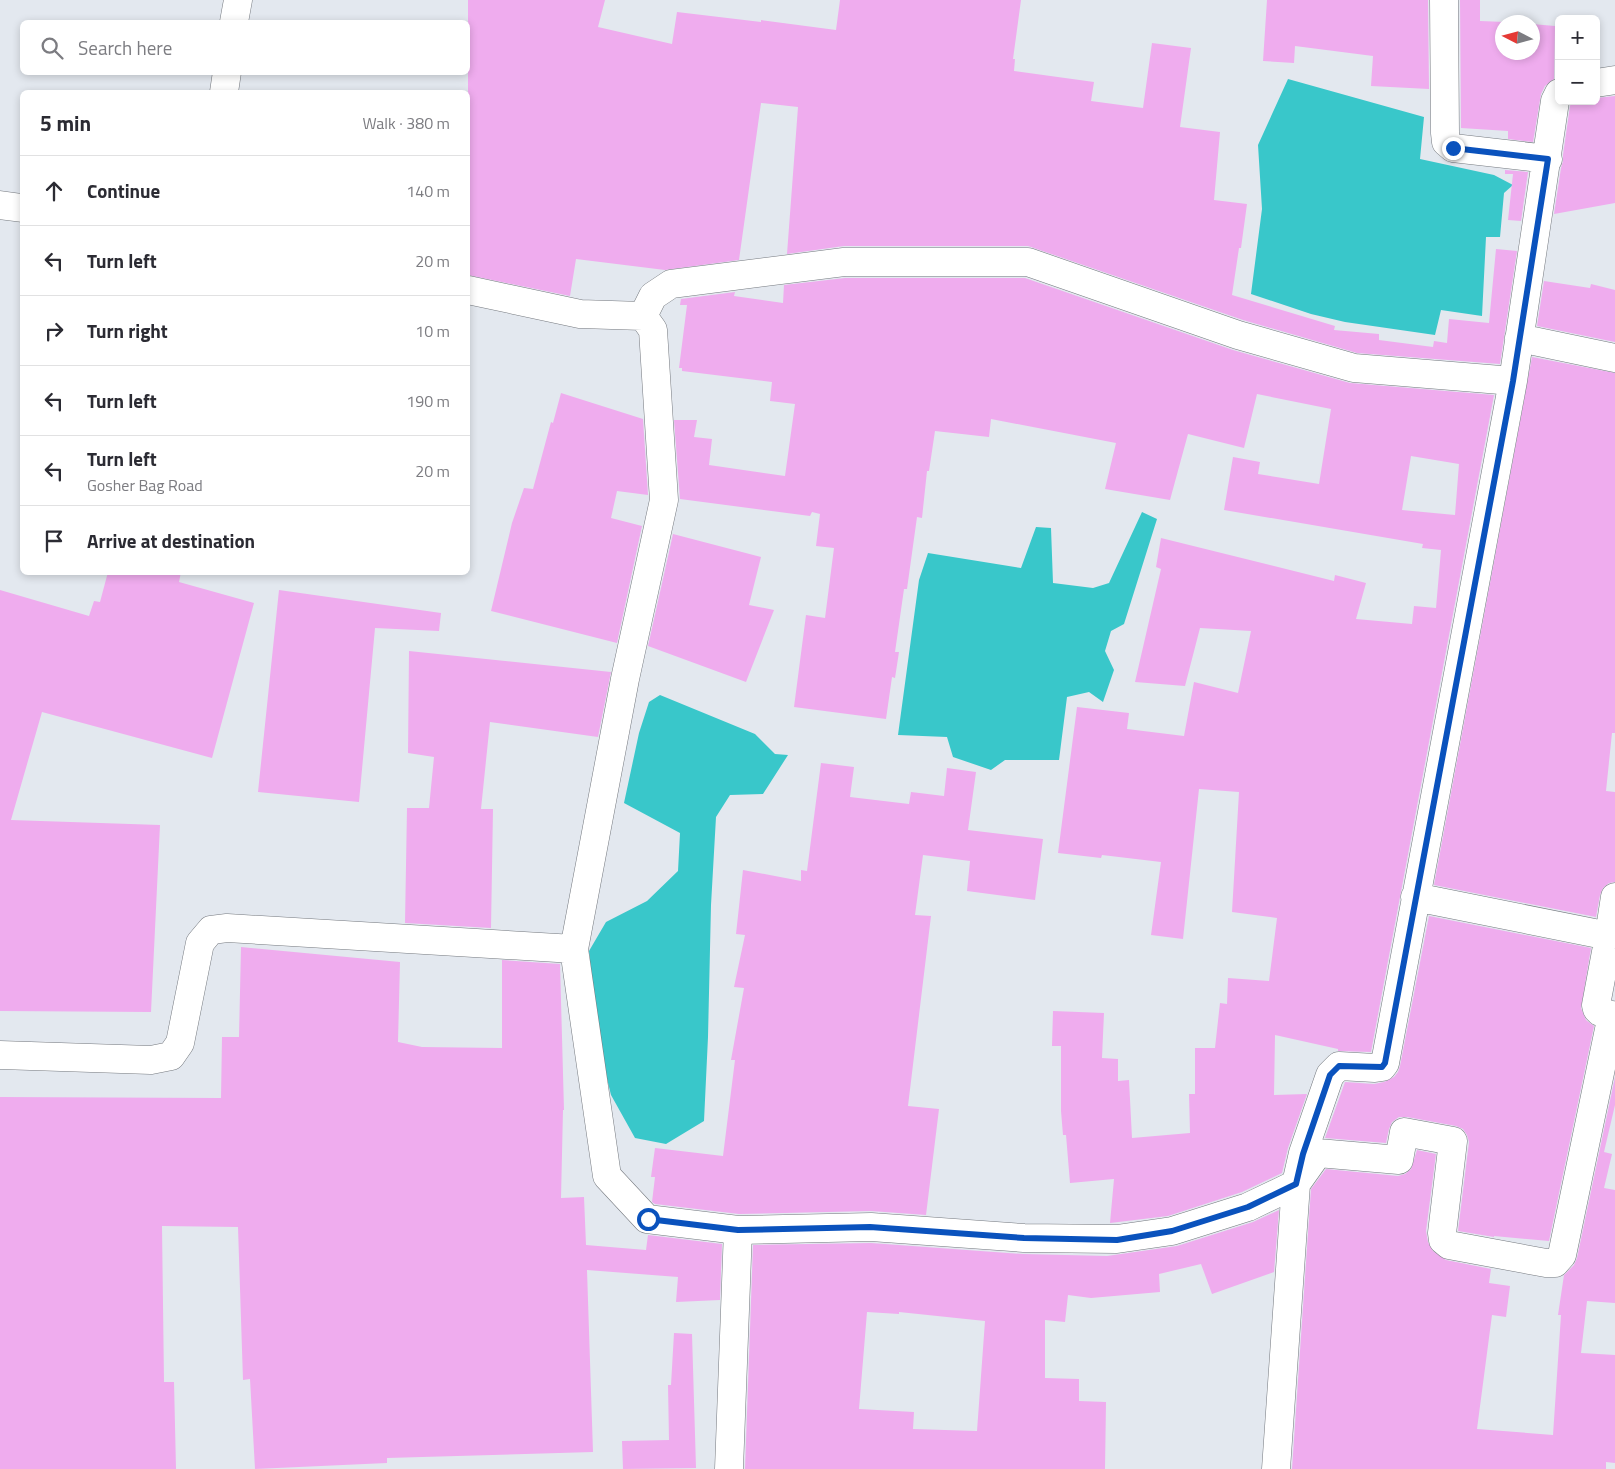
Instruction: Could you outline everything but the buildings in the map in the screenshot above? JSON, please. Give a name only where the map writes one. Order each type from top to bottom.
[{"type":"street","points":[[234,20],[238,0]]},
{"type":"street","points":[[1444,0],[1446,142],[1453,148],[1548,159]]},
{"type":"street","points":[[224,90],[227,75]]},
{"type":"street","points":[[1600,83],[1615,80]]},
{"type":"street","points":[[1276,1469],[1296,1184],[1303,1154],[1330,1075],[1339,1066],[1375,1068],[1382,1067],[1385,1063],[1513,381],[1548,159],[1555,101]]},
{"type":"street","points":[[0,205],[20,208]]},
{"type":"street","points":[[643,316],[653,296],[670,284],[844,262],[1028,262],[1238,335],[1354,368],[1513,381]]},
{"type":"street","points":[[470,290],[580,314],[643,316]]},
{"type":"street","points":[[643,316],[653,330],[664,500],[625,679],[574,949],[607,1176],[648,1219],[738,1230],[870,1227],[1024,1238],[1117,1240],[1172,1231],[1248,1207],[1296,1184],[1318,1153],[1399,1160],[1404,1132],[1453,1141],[1442,1232],[1443,1240],[1449,1245],[1546,1263],[1555,1263],[1562,1254],[1614,1016],[1600,1012],[1596,1005],[1615,897]]},
{"type":"street","points":[[1519,338],[1615,358]]},
{"type":"street","points":[[1415,897],[1608,936]]},
{"type":"street","points":[[0,1055],[151,1060],[171,1056],[180,1043],[200,943],[211,930],[237,929],[574,949]]},
{"type":"street","points":[[729,1469],[738,1230]]},
{"type":"water","points":[[1288,79],[1424,117],[1420,159],[1494,175],[1513,185],[1504,193],[1500,237],[1486,237],[1482,316],[1441,310],[1435,335],[1345,322],[1311,314],[1251,294],[1262,209],[1258,145]]},
{"type":"water","points":[[1142,512],[1157,519],[1124,624],[1111,631],[1105,651],[1114,670],[1103,702],[1089,692],[1067,697],[1059,760],[1005,760],[991,770],[953,757],[947,737],[898,735],[919,580],[928,553],[1021,568],[1036,527],[1051,528],[1053,583],[1093,588],[1109,583]]},
{"type":"water","points":[[660,695],[755,734],[775,754],[788,755],[763,794],[730,795],[716,817],[711,905],[704,1121],[666,1144],[635,1138],[611,1095],[597,1038],[589,951],[606,922],[647,901],[678,871],[680,833],[624,803],[639,733],[649,702]]},
{"type":"route","points":[[648,1219],[738,1230],[870,1227],[1024,1238],[1117,1240],[1172,1231],[1248,1207],[1296,1184],[1303,1154],[1330,1075],[1339,1066],[1375,1068],[1382,1067],[1385,1063],[1513,381],[1548,159],[1453,148]]}]
